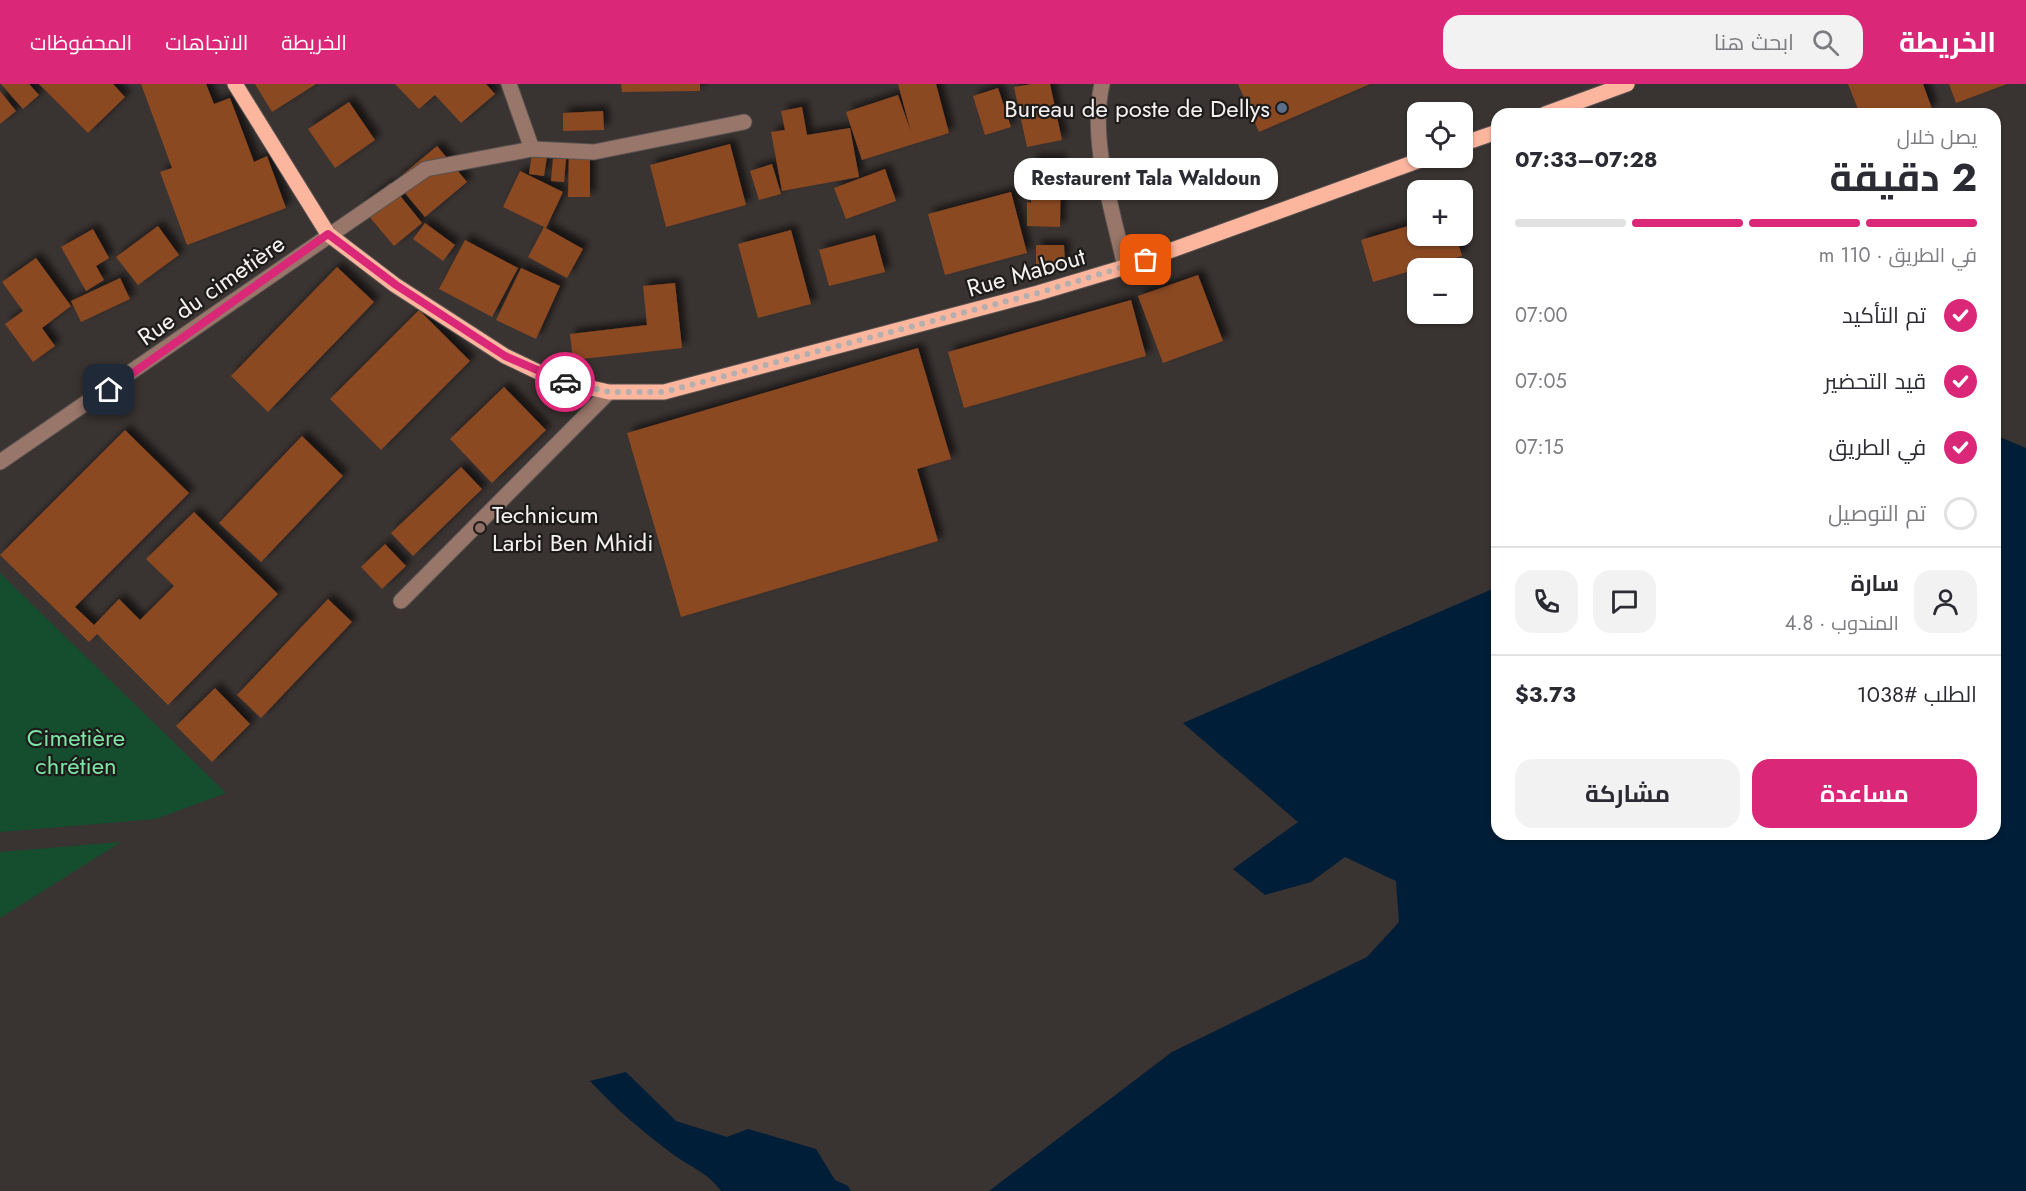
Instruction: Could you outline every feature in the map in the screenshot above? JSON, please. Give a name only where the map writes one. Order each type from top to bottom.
[{"type":"main road","points":[[235,84],[328,234]]},
{"type":"main road","points":[[1561,108],[1627,84]]},
{"type":"main road","points":[[1473,140],[1491,134]]},
{"type":"main road","name":"Rue Mabout","points":[[328,234],[396,285],[505,356],[555,380],[609,392],[664,392],[1038,293],[1125,267],[1407,165]]},
{"type":"street","points":[[509,84],[532,149]]},
{"type":"street","points":[[1102,84],[1097,105],[1098,136],[1125,267]]},
{"type":"street","name":"Rue du cimetière","points":[[0,462],[127,378],[328,234],[426,169],[532,149],[594,152],[744,122]]},
{"type":"street","points":[[401,601],[609,392]]},
{"type":"green space","name":"Cimetière chrétien","points":[[0,573],[226,793],[156,819],[0,832]]},
{"type":"green space","points":[[121,842],[0,918],[0,852]]},
{"type":"water","points":[[2001,438],[2026,448],[2026,1191],[989,1191],[1172,1052],[1367,957],[1399,922],[1396,881],[1345,857],[1311,882],[1265,895],[1233,869],[1298,822],[1183,723],[1491,590],[1491,840],[2001,840]]},
{"type":"water","points":[[626,1072],[676,1121],[727,1137],[748,1129],[816,1149],[835,1180],[848,1186],[851,1191],[721,1191],[705,1175],[674,1155],[641,1129],[590,1081]]},
{"type":"building","points":[[1,84],[29,84],[39,95],[23,109]]},
{"type":"building","points":[[39,84],[113,84],[125,97],[88,133]]},
{"type":"building","points":[[141,84],[206,84],[214,104],[230,98],[254,162],[267,156],[286,208],[187,245],[160,172],[172,168]]},
{"type":"building","points":[[255,84],[316,84],[272,112]]},
{"type":"building","points":[[395,84],[486,84],[495,94],[461,123],[435,95],[419,109]]},
{"type":"building","points":[[621,84],[700,84],[700,91],[622,92]]},
{"type":"building","points":[[898,84],[936,84],[949,133],[862,160],[846,112],[898,95],[911,132]]},
{"type":"building","points":[[1050,84],[1062,140],[1027,147],[1014,87]]},
{"type":"building","name":"Bureau de poste de Dellys","points":[[1238,84],[1370,84],[1259,132]]},
{"type":"building","points":[[1848,84],[1923,84],[1932,108],[1858,108]]},
{"type":"building","points":[[1949,84],[2007,84],[1956,103]]},
{"type":"building","points":[[998,88],[1011,127],[985,135],[973,96]]},
{"type":"building","points":[[0,91],[16,111],[0,124]]},
{"type":"building","points":[[349,102],[375,140],[335,168],[308,129]]},
{"type":"building","points":[[802,107],[807,135],[850,128],[859,177],[782,191],[771,132],[785,130],[781,111]]},
{"type":"building","points":[[603,111],[604,130],[563,131],[563,113]]},
{"type":"building","points":[[730,144],[746,205],[666,227],[650,165]]},
{"type":"building","points":[[437,146],[467,182],[425,217],[395,181]]},
{"type":"building","points":[[569,152],[590,152],[590,197],[568,197]]},
{"type":"building","points":[[532,154],[547,156],[544,176],[529,174]]},
{"type":"building","points":[[553,159],[566,159],[564,182],[551,181]]},
{"type":"building","points":[[1032,160],[1061,160],[1060,227],[1027,226],[1027,202],[1031,203]]},
{"type":"building","points":[[772,164],[781,194],[759,200],[750,171]]},
{"type":"building","points":[[885,169],[896,201],[846,219],[834,188]]},
{"type":"building","points":[[520,171],[563,192],[546,228],[503,207]]},
{"type":"building","points":[[390,183],[422,223],[394,246],[361,207]]},
{"type":"building","points":[[1011,192],[1027,253],[945,275],[928,214]]},
{"type":"building","points":[[425,223],[455,245],[443,261],[413,239]]},
{"type":"building","points":[[158,226],[179,255],[138,285],[116,257]]},
{"type":"building","points":[[1407,226],[1407,246],[1459,246],[1462,256],[1407,258],[1407,272],[1373,282],[1361,240]]},
{"type":"building","points":[[544,227],[583,249],[567,278],[528,257]]},
{"type":"building","points":[[93,229],[109,258],[96,266],[104,280],[86,291],[61,247]]},
{"type":"building","points":[[791,230],[811,304],[758,318],[738,244]]},
{"type":"building","points":[[875,235],[885,272],[829,286],[819,250]]},
{"type":"building","points":[[465,240],[518,268],[492,317],[439,289]]},
{"type":"building","points":[[1036,245],[1064,245],[1065,264],[1036,264]]},
{"type":"building","points":[[36,258],[71,306],[42,328],[55,346],[33,362],[5,324],[23,311],[2,282]]},
{"type":"building","points":[[337,267],[374,302],[268,412],[231,376]]},
{"type":"building","points":[[521,268],[560,286],[536,339],[496,320]]},
{"type":"building","points":[[1198,275],[1223,341],[1163,363],[1138,296]]},
{"type":"building","points":[[120,278],[130,299],[81,322],[71,301]]},
{"type":"building","points":[[675,283],[682,348],[573,360],[570,334],[647,325],[643,286]]},
{"type":"building","points":[[1131,300],[1146,356],[964,408],[948,352]]},
{"type":"building","points":[[419,310],[470,361],[381,450],[330,399]]},
{"type":"building","points":[[918,348],[951,459],[917,469],[938,541],[681,617],[627,433]]},
{"type":"building","points":[[504,387],[546,430],[492,483],[450,439]]},
{"type":"building","points":[[125,430],[189,493],[75,607],[94,625],[119,599],[140,620],[174,586],[146,559],[194,512],[278,594],[168,705],[97,634],[89,642],[0,555]]},
{"type":"building","points":[[302,436],[343,476],[261,562],[219,523]]},
{"type":"building","points":[[461,467],[482,489],[413,556],[391,533]]},
{"type":"building","points":[[385,544],[406,566],[382,589],[361,567]]},
{"type":"building","points":[[328,599],[352,622],[261,718],[237,695]]},
{"type":"building","points":[[215,688],[250,724],[212,762],[176,726]]},
{"type":"way so far","points":[[565,382],[609,392],[664,392],[1038,293],[1146,260]]},
{"type":"place","name":"Bureau de poste de Dellys","points":[[1282,108]]},
{"type":"place","name":"Restaurent Tala Waldoun","points":[[1146,260]]},
{"type":"place","name":"Technicum Larbi Ben Mhidi","points":[[480,528]]},
{"type":"route","points":[[109,390],[328,234],[396,285],[505,356],[555,380],[565,382]]}]
